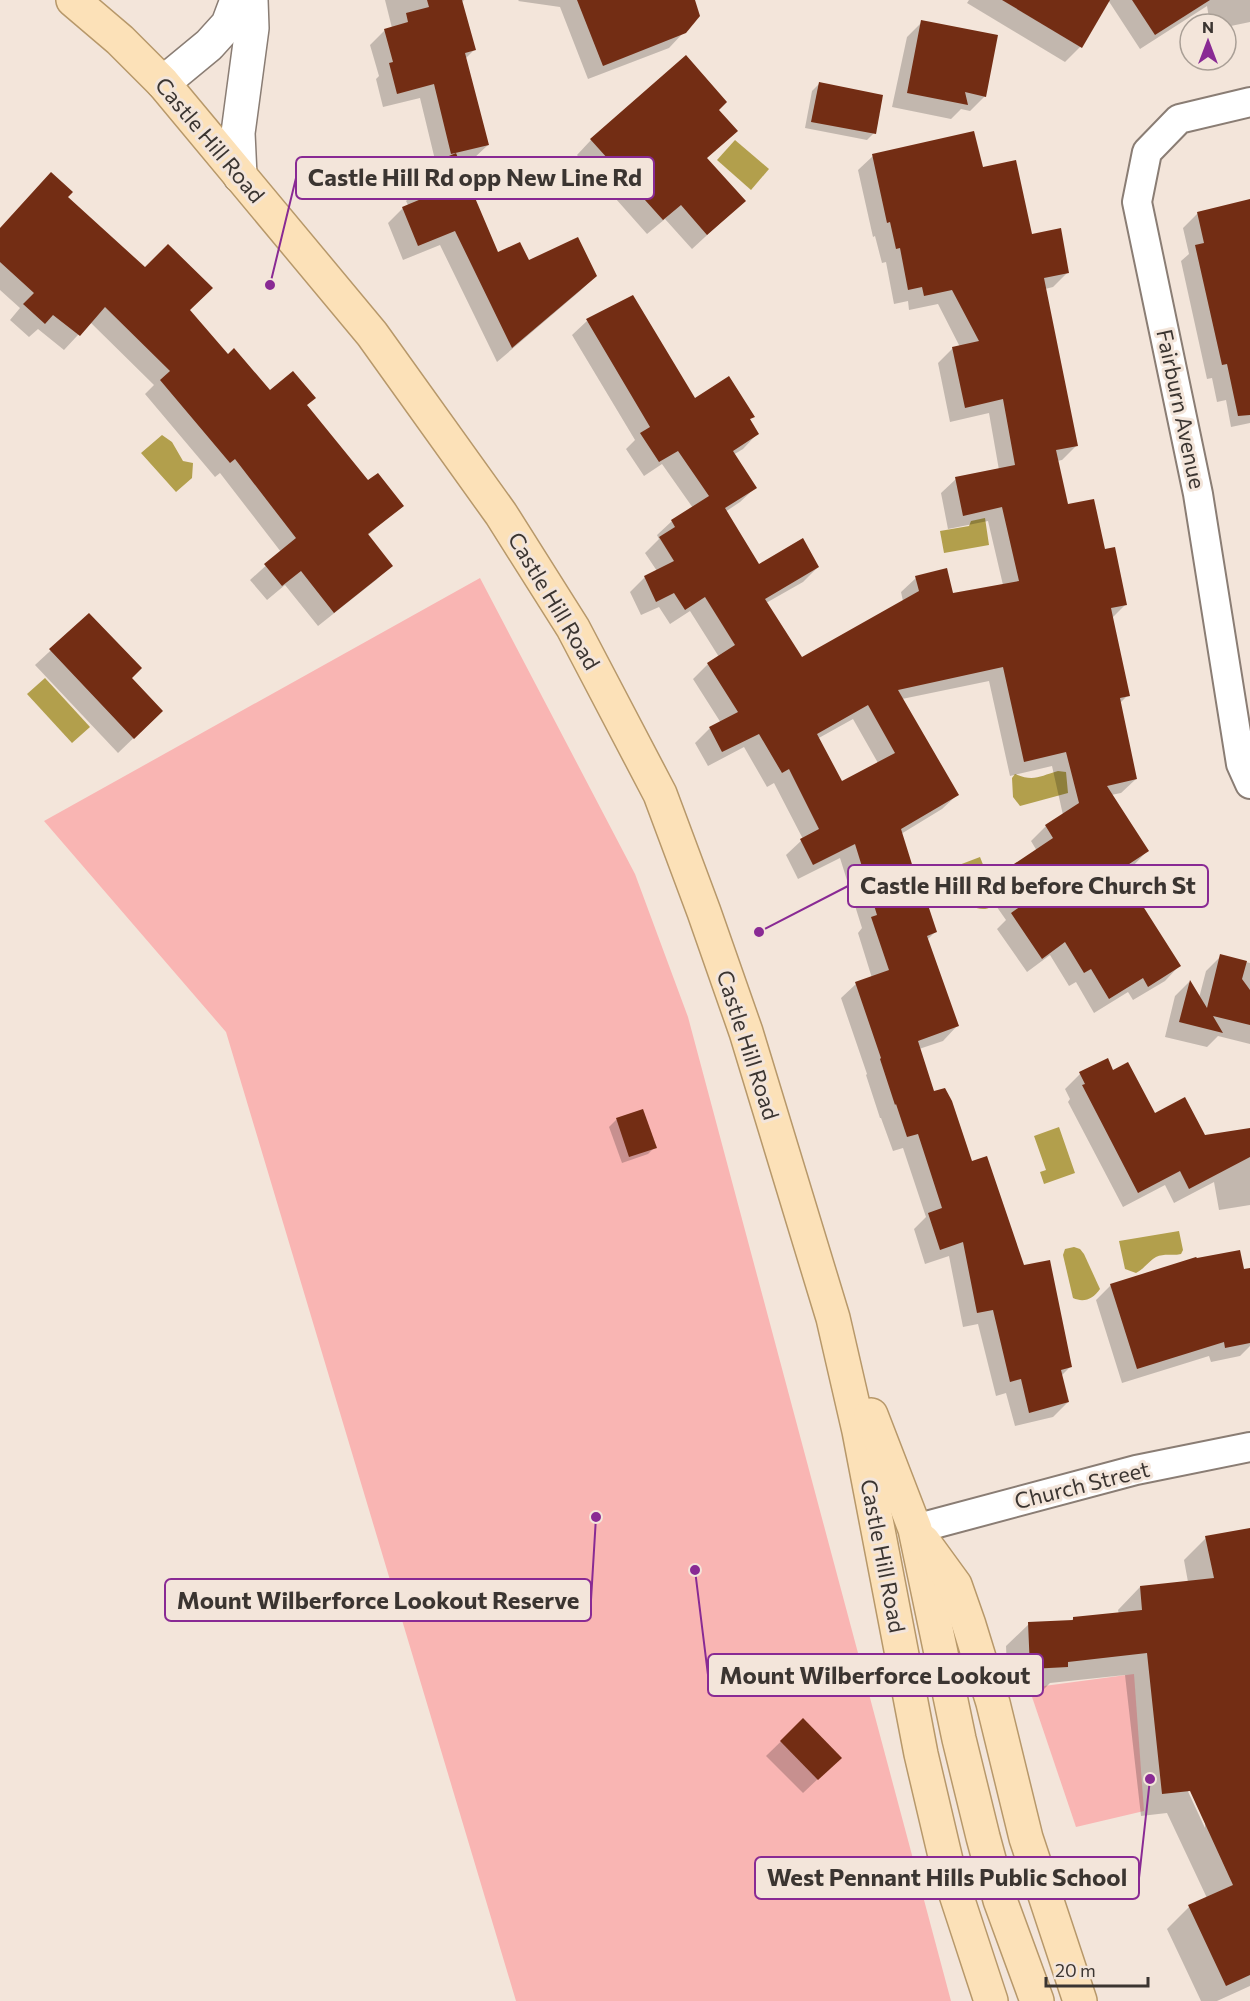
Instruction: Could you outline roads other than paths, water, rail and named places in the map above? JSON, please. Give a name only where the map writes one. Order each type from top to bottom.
[{"type":"main road","name":"Castle Hill Road","points":[[73,0],[120,40],[163,83],[372,334],[501,514],[573,628],[660,794],[705,912],[746,1032],[833,1318],[859,1431],[921,1754],[949,1873],[991,2001]]},
{"type":"main road","points":[[163,83],[209,45],[228,24],[237,0]]},
{"type":"main road","points":[[240,176],[238,133],[252,28],[251,0]]},
{"type":"main road","name":"Castle Hill Road","points":[[833,1318],[915,1529],[959,1739],[983,1837],[1000,1900],[1037,2001]]},
{"type":"main road","points":[[880,1539],[915,1529],[955,1585],[995,1712],[1026,1838],[1080,2001]]},
{"type":"street","name":"Fairburn Avenue","points":[[1250,102],[1179,119],[1147,152],[1137,202],[1198,494],[1241,764],[1250,784]]},
{"type":"street","name":"Church Street","points":[[915,1529],[1136,1470],[1250,1447]]},
{"type":"place","name":"Castle Hill Rd opp New Line Rd","points":[[270,285]]},
{"type":"place","name":"Castle Hill Rd before Church St","points":[[759,932]]},
{"type":"place","name":"Mount Wilberforce Lookout Reserve","points":[[596,1517]]},
{"type":"place","name":"Mount Wilberforce Lookout","points":[[695,1570]]},
{"type":"place","name":"West Pennant Hills Public School","points":[[1150,1779]]}]
